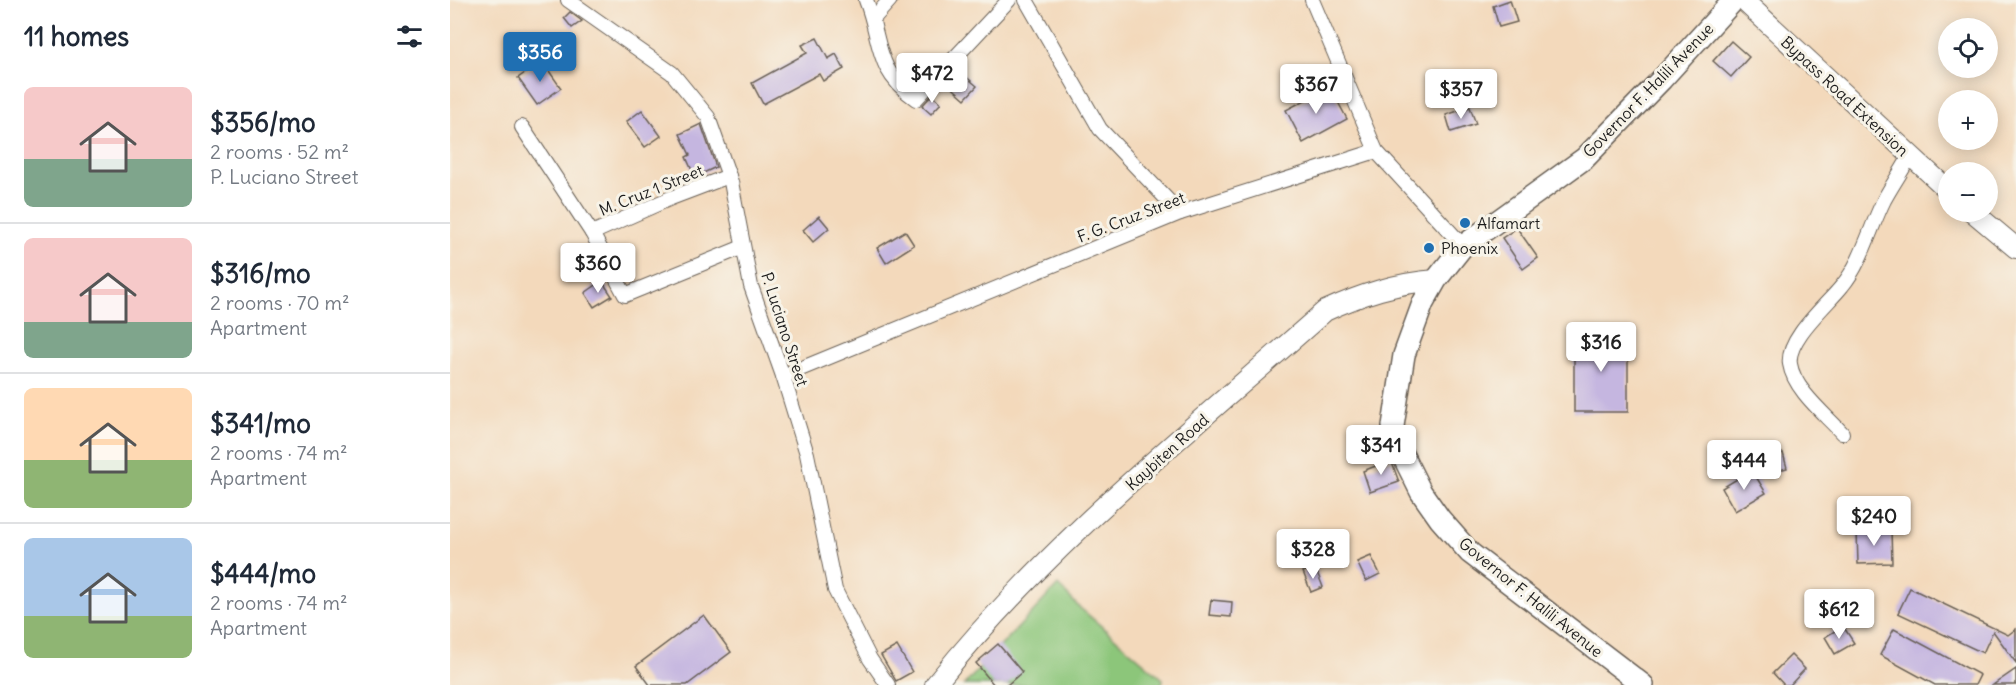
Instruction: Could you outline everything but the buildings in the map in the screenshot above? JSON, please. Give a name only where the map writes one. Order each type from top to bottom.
[{"type":"main road","name":"Governor F. Halili Avenue","points":[[1643,685],[1470,553],[1440,519],[1421,492],[1396,442],[1393,426],[1404,355],[1424,303],[1436,280],[1463,246],[1585,158],[1662,79],[1734,0]]},
{"type":"street","name":"P. Luciano Street","points":[[568,0],[672,74],[708,117],[729,176],[751,286],[783,376],[807,454],[835,591],[870,659],[888,685]]},
{"type":"street","points":[[866,0],[873,19],[880,58],[903,90],[916,99],[1009,0]]},
{"type":"street","points":[[873,19],[890,0]]},
{"type":"street","points":[[1026,0],[1100,129],[1180,213]]},
{"type":"street","points":[[1312,0],[1376,151],[1463,246]]},
{"type":"street","name":"Bypass Road Extension","points":[[1743,0],[1938,181]]},
{"type":"street","points":[[522,127],[592,232]]},
{"type":"street","name":"F. G. Cruz Street","points":[[783,376],[1180,213],[1376,151]]},
{"type":"street","points":[[1842,433],[1795,379],[1790,364],[1793,347],[1821,308],[1844,285],[1866,243],[1884,200],[1910,156]]},
{"type":"street","name":"M. Cruz 1 Street","points":[[729,176],[670,198],[592,232],[625,295],[743,247]]},
{"type":"street","points":[[1985,222],[2016,248]]},
{"type":"street","name":"Kaybiten Road","points":[[935,685],[964,648],[1085,525],[1325,311],[1364,293],[1410,282],[1436,280]]},
{"type":"green space","points":[[1058,585],[1079,607],[1163,679],[1162,685],[964,685]]},
{"type":"place","name":"Alfamart","points":[[1465,223]]},
{"type":"place","name":"Phoenix","points":[[1429,248]]}]
